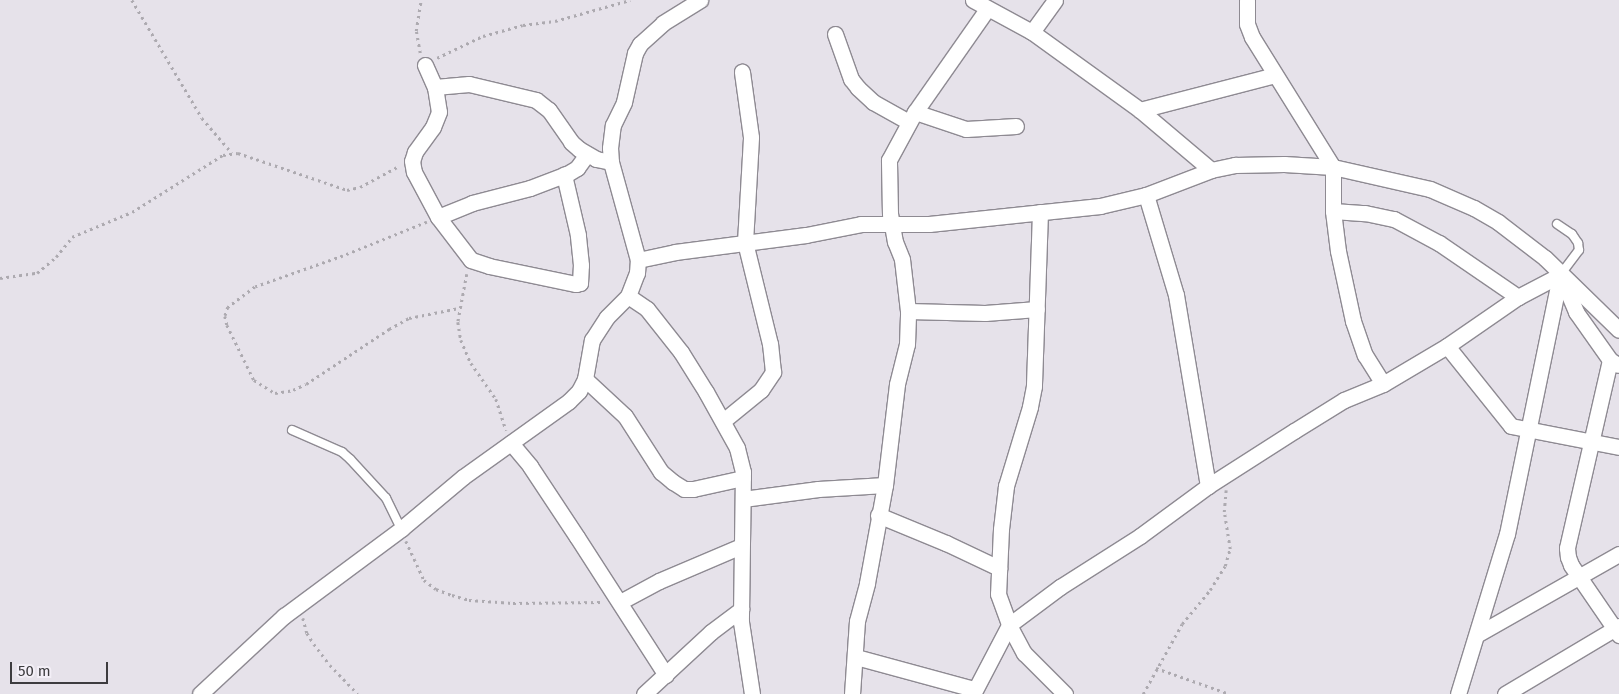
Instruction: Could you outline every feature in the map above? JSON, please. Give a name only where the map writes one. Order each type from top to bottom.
[{"type":"street","points":[[200,694],[254,643],[304,601],[401,529],[463,477],[559,410],[578,391],[585,379],[592,340],[607,317],[628,296],[636,273],[638,260],[611,162],[610,148],[613,125],[624,102],[635,53],[640,44],[663,24],[700,0]]},
{"type":"street","points":[[973,0],[1032,32],[1140,110],[1211,170]]},
{"type":"street","points":[[1032,32],[1056,0]]},
{"type":"street","points":[[1247,0],[1247,24],[1252,37],[1333,167],[1333,211],[1338,250],[1353,321],[1365,355],[1383,384]]},
{"type":"street","points":[[852,694],[857,621],[867,583],[885,485],[897,384],[907,344],[908,311],[902,259],[892,226],[888,191],[889,160],[912,117],[987,9]]},
{"type":"street","points":[[835,34],[851,79],[873,102],[912,117],[966,129],[1016,126]]},
{"type":"street","points":[[425,66],[435,87],[439,112],[433,126],[415,152],[412,161],[414,172],[438,217],[471,260],[489,266],[580,283],[581,265],[578,235],[564,175]]},
{"type":"street","points":[[723,421],[760,390],[773,372],[770,344],[745,242],[751,137],[742,72]]},
{"type":"street","points":[[1140,110],[1275,75]]},
{"type":"street","points":[[435,87],[469,84],[536,100],[549,110],[571,142],[587,154],[611,162]]},
{"type":"street","points":[[438,217],[472,203],[530,188],[564,175],[577,168],[587,154]]},
{"type":"street","points":[[638,260],[745,242],[806,235],[861,224],[892,226],[929,224],[1100,206],[1146,195],[1211,170],[1235,165],[1284,164],[1333,167],[1430,189],[1466,204],[1504,227],[1546,258],[1560,275],[1619,330]]},
{"type":"street","points":[[1146,195],[1176,295],[1208,486]]},
{"type":"street","points":[[1333,211],[1365,212],[1394,219],[1439,243],[1518,297]]},
{"type":"street","points":[[1040,212],[1034,386],[1030,407],[1006,486],[998,594],[1009,625],[1024,654],[1065,694]]},
{"type":"street","points":[[856,657],[973,691],[1009,625],[1060,587],[1140,536],[1208,486],[1344,400],[1383,384],[1447,346],[1518,297],[1560,275]]},
{"type":"street","points":[[1505,694],[1618,630],[1580,577],[1568,557],[1567,548],[1591,441],[1614,362],[1576,312],[1560,275]]},
{"type":"street","points":[[1458,694],[1478,634],[1507,534],[1560,275]]},
{"type":"street","points":[[628,296],[647,309],[680,352],[723,421],[737,448],[743,478],[741,609],[752,694]]},
{"type":"street","points":[[908,311],[985,313],[1037,309]]},
{"type":"street","points":[[1447,346],[1506,423],[1528,430],[1619,447]]},
{"type":"street","points":[[585,379],[625,416],[662,472],[684,489],[693,489],[743,478]]},
{"type":"street","points":[[511,443],[530,466],[666,675]]},
{"type":"street","points":[[742,499],[818,489],[885,485]]},
{"type":"street","points":[[878,515],[946,542],[999,568]]},
{"type":"street","points":[[620,602],[658,581],[742,546]]},
{"type":"street","points":[[1478,634],[1619,554]]},
{"type":"street","points":[[644,694],[711,632],[741,609]]},
{"type":"lane","points":[[1557,224],[1572,234],[1578,242],[1579,250],[1560,275]]},
{"type":"lane","points":[[292,430],[342,452],[350,459],[386,498],[401,529]]},
{"type":"path","points":[[132,0],[202,118],[232,153]]},
{"type":"path","points":[[422,0],[416,31],[425,66],[483,36],[523,25],[592,12],[630,0]]},
{"type":"path","points":[[0,278],[37,273],[56,257],[72,237],[132,212],[211,161],[232,153],[249,156],[346,190],[360,187],[390,170],[412,161]]},
{"type":"path","points":[[438,217],[371,245],[255,287],[228,307],[225,316],[254,380],[264,388],[275,393],[293,390],[306,384],[389,329],[409,318],[459,308]]},
{"type":"path","points":[[471,260],[459,308],[460,340],[471,363],[496,399],[511,443]]},
{"type":"path","points":[[1143,694],[1182,624],[1210,590],[1225,566],[1230,549],[1224,512],[1226,491],[1234,470]]},
{"type":"path","points":[[401,529],[414,562],[424,580],[436,589],[452,595],[469,600],[513,604],[620,602]]},
{"type":"path","points":[[304,601],[303,622],[307,632],[330,665],[358,694]]},
{"type":"path","points":[[1156,668],[1230,694]]}]
